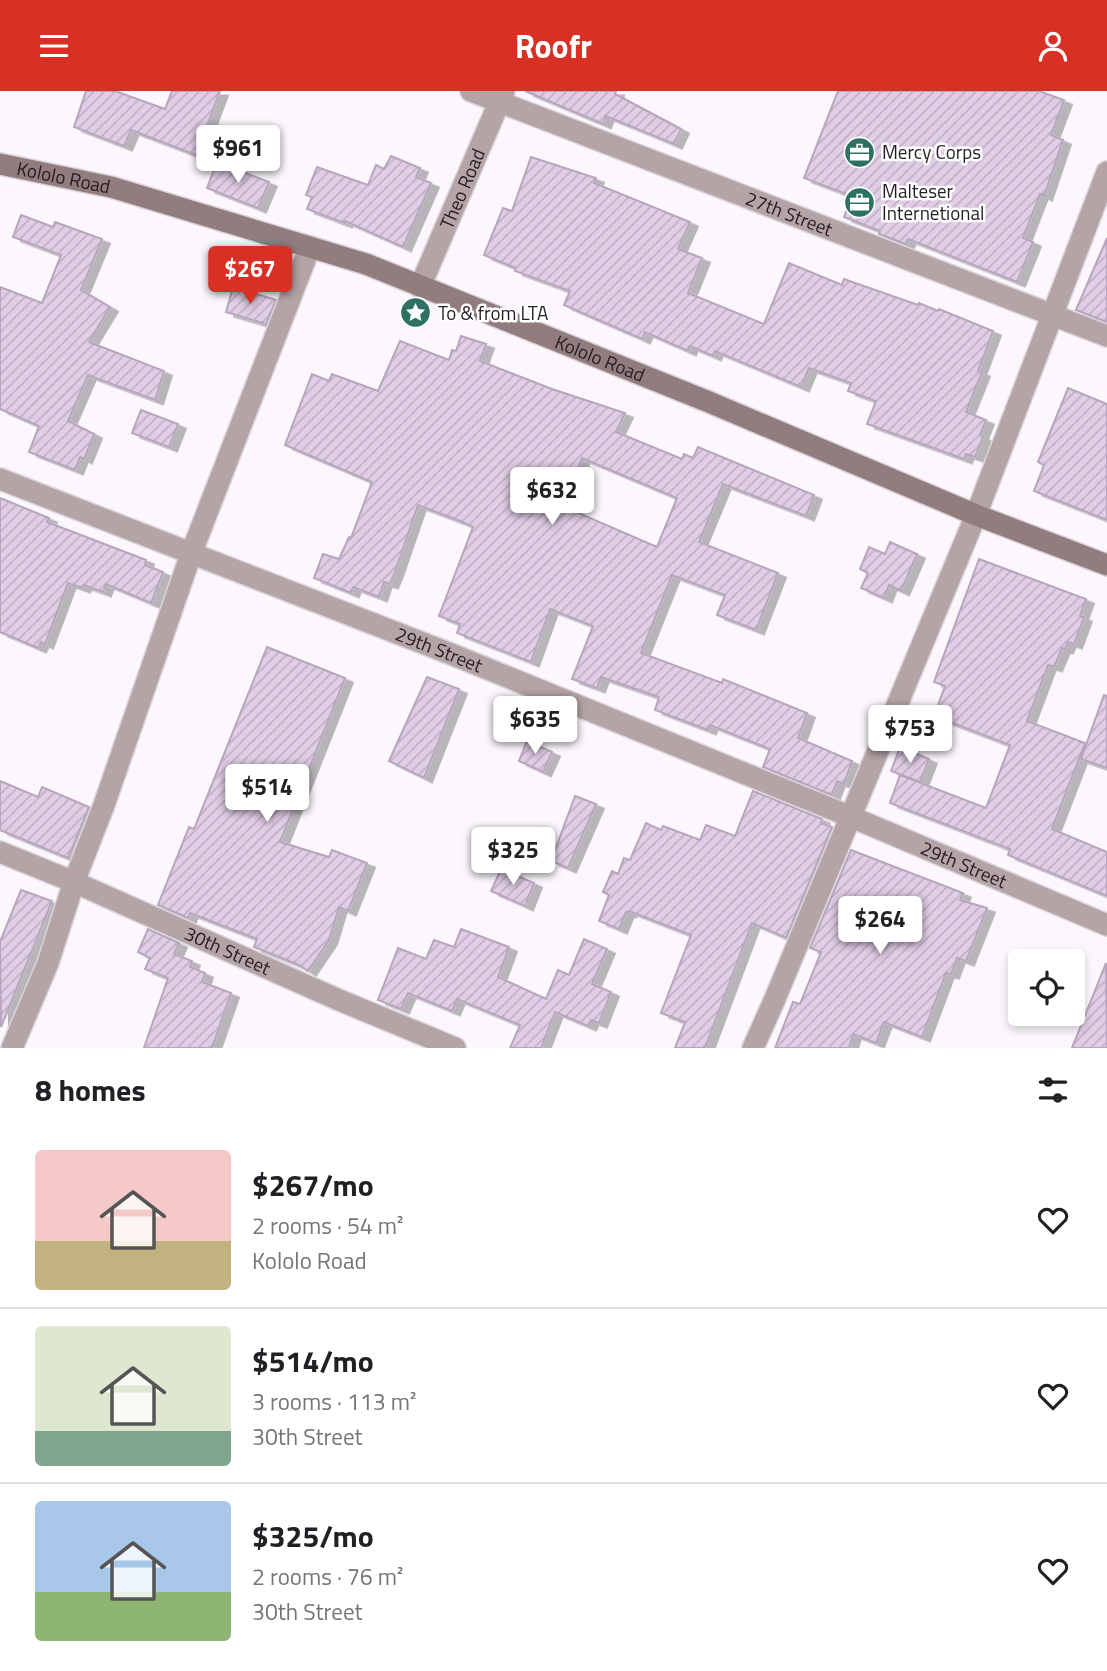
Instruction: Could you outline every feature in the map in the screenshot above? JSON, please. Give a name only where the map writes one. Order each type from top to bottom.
[{"type":"street","name":"27th Street","points":[[471,91],[502,96],[1107,336]]},
{"type":"street","name":"Theo Road","points":[[420,287],[502,96]]},
{"type":"street","name":"Kololo Road","points":[[0,164],[111,187],[366,264],[709,402],[976,515],[1107,565]]},
{"type":"street","points":[[752,1048],[976,515],[1107,172]]},
{"type":"street","points":[[12,1048],[48,963],[74,882],[104,805],[191,554],[310,247]]},
{"type":"street","name":"29th Street","points":[[0,479],[464,660],[849,816],[1107,925]]},
{"type":"street","name":"30th Street","points":[[0,852],[455,1048]]},
{"type":"building","points":[[86,91],[115,91],[165,109],[172,91],[220,91],[196,155],[131,130],[124,146],[74,127]]},
{"type":"building","points":[[525,91],[616,91],[615,94],[681,129],[674,144],[606,116],[603,124]]},
{"type":"building","points":[[838,91],[1039,91],[1064,100],[1051,135],[1063,140],[1044,196],[1040,194],[1023,238],[1033,242],[1017,282],[908,239],[906,244],[900,242],[844,217],[852,196],[804,178]]},
{"type":"building","points":[[391,156],[420,168],[416,177],[431,183],[403,247],[345,221],[344,223],[307,209],[312,197],[306,195],[317,167],[368,185],[376,165],[384,169]]},
{"type":"building","points":[[531,157],[596,178],[594,183],[690,222],[678,249],[702,258],[688,293],[764,324],[789,263],[842,285],[844,279],[918,305],[919,303],[938,311],[939,309],[993,331],[978,371],[982,372],[966,412],[986,420],[975,457],[966,454],[964,459],[867,424],[876,401],[848,391],[851,383],[809,368],[801,387],[715,351],[713,356],[690,346],[688,351],[645,332],[642,339],[564,305],[570,291],[515,271],[516,268],[484,255],[503,208],[512,211]]},
{"type":"building","points":[[217,162],[269,182],[258,208],[207,188]]},
{"type":"building","points":[[21,215],[53,227],[55,222],[102,239],[81,290],[110,307],[89,342],[164,371],[155,400],[88,375],[68,421],[94,434],[84,459],[80,457],[75,470],[29,452],[39,426],[0,409],[0,287],[42,303],[61,255],[13,237]]},
{"type":"building","points":[[1107,238],[1107,322],[1076,310]]},
{"type":"building","points":[[233,287],[276,300],[266,324],[226,312]]},
{"type":"building","points":[[461,336],[486,344],[480,361],[625,413],[616,432],[682,459],[684,454],[693,458],[698,447],[814,495],[806,516],[723,484],[699,542],[778,573],[756,630],[717,615],[725,595],[672,575],[641,653],[722,683],[723,679],[807,713],[798,738],[852,761],[844,784],[837,781],[832,795],[763,767],[770,749],[710,725],[708,730],[655,710],[659,697],[601,677],[597,688],[572,679],[593,626],[550,609],[531,662],[457,633],[460,624],[439,616],[473,527],[460,521],[418,505],[390,584],[384,582],[379,597],[353,587],[351,593],[314,578],[323,554],[339,559],[349,537],[351,538],[372,482],[285,445],[312,374],[329,381],[332,374],[378,391],[400,341],[449,360],[452,350],[456,351]],"holes":[[[582,458],[677,498],[657,547],[562,506]]]},
{"type":"building","points":[[1068,388],[1107,404],[1107,520],[1034,491],[1044,465],[1038,462]]},
{"type":"building","points":[[141,410],[178,424],[169,447],[132,433]]},
{"type":"building","points":[[0,498],[49,518],[47,522],[146,560],[145,565],[163,572],[151,603],[106,584],[103,592],[68,583],[45,644],[41,642],[38,648],[0,632]]},
{"type":"building","points":[[890,542],[917,554],[901,591],[889,585],[884,598],[861,588],[868,573],[860,569],[869,547],[885,554]]},
{"type":"building","points":[[979,559],[1086,599],[1080,616],[1084,617],[1074,644],[1068,642],[1065,649],[1062,648],[1054,667],[1048,665],[1027,721],[1085,743],[1052,829],[1107,852],[1107,896],[1008,855],[1010,849],[890,803],[900,775],[986,808],[1010,745],[934,716],[945,686],[934,682]]},
{"type":"building","points":[[267,647],[345,678],[280,842],[329,857],[332,850],[367,863],[348,911],[339,907],[329,940],[308,971],[254,947],[257,939],[190,913],[188,918],[158,905],[189,827],[194,829]]},
{"type":"building","points":[[427,677],[459,689],[424,778],[389,761]]},
{"type":"building","points":[[1104,695],[1107,696],[1107,768],[1081,759]]},
{"type":"building","points":[[527,741],[552,752],[543,772],[519,761]]},
{"type":"building","points":[[900,747],[929,759],[920,782],[891,771]]},
{"type":"building","points":[[0,781],[38,797],[42,787],[89,807],[68,858],[0,830]]},
{"type":"building","points":[[753,791],[822,819],[821,823],[832,827],[786,938],[752,923],[705,1048],[675,1048],[685,1022],[661,1013],[691,935],[629,911],[626,912],[619,929],[599,921],[609,895],[603,892],[612,871],[618,874],[624,858],[630,860],[646,823],[661,830],[663,826],[700,840],[706,825],[735,836]]},
{"type":"building","points":[[575,796],[596,804],[568,868],[551,861]]},
{"type":"building","points":[[851,850],[963,893],[960,900],[987,908],[966,961],[957,958],[951,974],[946,973],[922,1037],[884,1022],[876,1043],[853,1034],[849,1048],[775,1048],[793,1002],[800,1004],[821,952],[810,948]]},
{"type":"building","points":[[501,869],[534,883],[525,906],[491,891]]},
{"type":"building","points":[[21,890],[52,901],[1,1027],[0,942]]},
{"type":"building","points":[[148,929],[179,943],[174,954],[192,961],[190,967],[205,973],[202,982],[231,993],[212,1048],[144,1048],[168,978],[145,969],[150,958],[138,952]]},
{"type":"building","points":[[461,929],[509,947],[498,977],[546,999],[558,970],[569,975],[584,939],[607,949],[592,984],[611,992],[599,1023],[591,1020],[588,1026],[555,1012],[541,1048],[510,1048],[520,1025],[457,999],[452,1011],[408,993],[401,1009],[378,1000],[398,948],[426,959],[434,940],[454,947]]},
{"type":"building","points":[[1106,963],[1107,1048],[1072,1048],[1081,1026],[1085,1026],[1085,1016]]},
{"type":"place","name":"Mercy Corps","points":[[859,152]]},
{"type":"place","name":"Malteser Internetional","points":[[859,202]]},
{"type":"place","name":"To & from LTA","points":[[415,313]]}]
